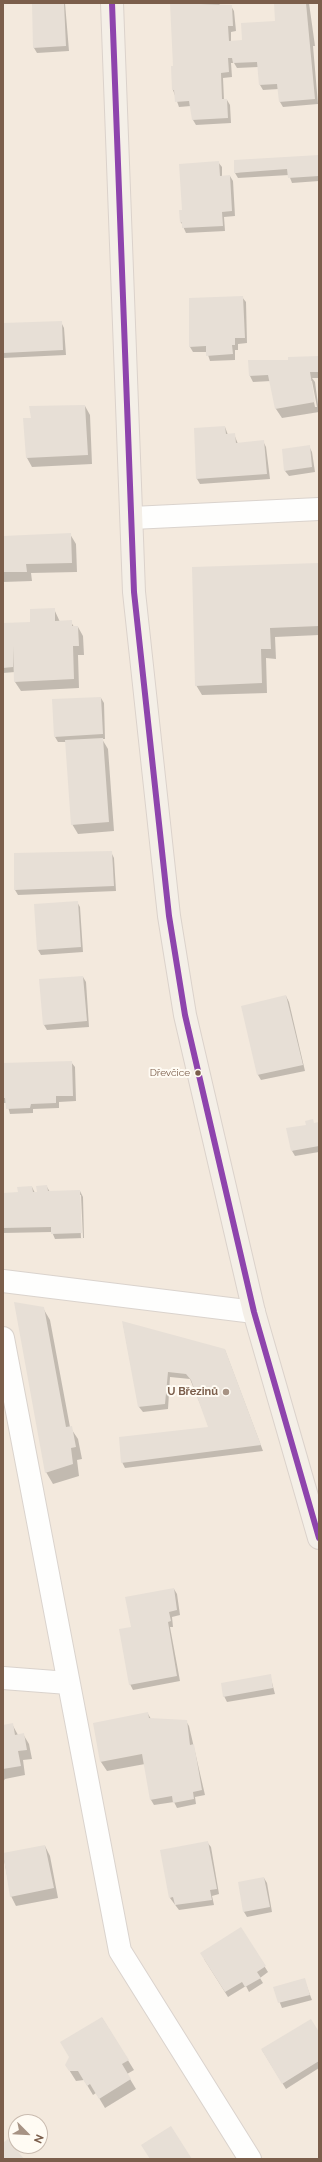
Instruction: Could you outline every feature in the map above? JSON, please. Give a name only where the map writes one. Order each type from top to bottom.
[{"type":"main road","points":[[112,3],[134,592],[169,916],[185,1015],[254,1312],[315,1514],[319,1538]]},
{"type":"street","points":[[132,518],[319,509]]},
{"type":"street","points":[[3,1282],[254,1312]]},
{"type":"street","points":[[3,1338],[120,1951],[250,2159]]},
{"type":"street","points":[[3,1678],[68,1683]]},
{"type":"shaded area","points":[[3,3],[319,3],[319,2159],[3,2159]]},
{"type":"building","points":[[32,3],[64,3],[66,46],[33,48]]},
{"type":"building","points":[[170,3],[232,5],[233,26],[228,26],[229,41],[242,40],[241,23],[275,21],[274,3],[306,3],[315,99],[279,102],[277,84],[259,85],[257,62],[233,63],[232,58],[228,58],[229,72],[221,73],[222,99],[227,99],[228,118],[192,120],[189,101],[175,102],[174,90],[172,90],[171,66],[173,66]]},
{"type":"building","points":[[319,155],[319,176],[288,178],[287,169],[234,173],[234,160]]},
{"type":"building","points":[[219,161],[220,176],[230,175],[232,211],[222,212],[223,226],[182,228],[179,210],[182,210],[179,164]]},
{"type":"building","points":[[243,296],[245,338],[235,338],[235,345],[232,345],[233,354],[206,356],[206,346],[189,347],[189,298]]},
{"type":"building","points":[[62,321],[63,350],[3,353],[3,323]]},
{"type":"building","points":[[319,356],[319,372],[310,372],[315,402],[275,409],[268,375],[249,376],[248,360],[288,360],[288,357]]},
{"type":"building","points":[[85,405],[88,455],[26,458],[23,418],[31,418],[29,406]]},
{"type":"building","points":[[225,426],[226,434],[235,433],[236,443],[264,440],[267,474],[196,479],[194,428]]},
{"type":"building","points":[[310,445],[312,467],[284,471],[282,449]]},
{"type":"building","points":[[71,533],[72,563],[26,564],[27,572],[3,572],[3,536]]},
{"type":"building","points":[[319,563],[319,626],[270,628],[271,649],[261,649],[262,683],[195,686],[192,567]]},
{"type":"building","points":[[55,608],[55,621],[72,620],[72,626],[78,626],[79,646],[73,646],[74,679],[14,682],[13,646],[13,667],[3,668],[3,623],[30,622],[30,609]]},
{"type":"building","points":[[101,697],[103,734],[54,737],[52,699]]},
{"type":"building","points":[[103,738],[109,822],[71,825],[65,740]]},
{"type":"building","points":[[112,851],[114,886],[14,890],[14,853]]},
{"type":"building","points":[[78,901],[81,947],[37,950],[34,904]]},
{"type":"building","points":[[83,976],[87,1021],[43,1025],[39,979]]},
{"type":"building","points":[[286,995],[303,1065],[257,1075],[241,1006]]},
{"type":"building","points":[[72,1061],[73,1096],[56,1096],[56,1103],[31,1104],[30,1108],[6,1109],[5,1098],[3,1098],[3,1063]]},
{"type":"building","points":[[313,1119],[314,1123],[319,1122],[319,1146],[291,1151],[286,1128],[306,1125],[305,1121]]},
{"type":"building","points":[[47,1185],[48,1191],[80,1190],[82,1233],[51,1234],[51,1227],[3,1228],[3,1193],[18,1192],[17,1187],[32,1186],[33,1192],[37,1192],[36,1186]]},
{"type":"building","points":[[14,1302],[44,1307],[66,1427],[72,1426],[76,1447],[71,1448],[73,1464],[45,1473]]},
{"type":"building","points":[[122,1321],[225,1349],[261,1445],[121,1463],[119,1437],[208,1427],[191,1380],[186,1374],[168,1372],[165,1404],[138,1407]]},
{"type":"building","points":[[174,1588],[177,1610],[169,1612],[171,1621],[168,1622],[177,1676],[129,1685],[119,1629],[131,1627],[125,1597]]},
{"type":"building","points":[[271,1674],[273,1688],[223,1697],[221,1683]]},
{"type":"building","points":[[148,1712],[149,1718],[187,1720],[190,1745],[194,1744],[202,1790],[193,1792],[194,1799],[173,1803],[172,1796],[150,1800],[142,1754],[100,1762],[93,1723]]},
{"type":"building","points":[[13,1723],[15,1735],[24,1733],[27,1750],[18,1751],[21,1766],[3,1769],[3,1725]]},
{"type":"building","points":[[208,1841],[217,1889],[210,1890],[212,1900],[175,1905],[173,1897],[169,1898],[160,1850]]},
{"type":"building","points":[[45,1845],[54,1888],[10,1897],[3,1853]]},
{"type":"building","points":[[264,1877],[270,1907],[243,1912],[238,1882]]},
{"type":"building","points":[[241,1927],[266,1966],[257,1972],[261,1978],[245,1987],[242,1982],[225,1992],[200,1953]]},
{"type":"building","points":[[305,1978],[310,1995],[278,2003],[273,1987]]},
{"type":"building","points":[[102,2017],[129,2060],[122,2064],[131,2079],[99,2099],[90,2084],[87,2086],[78,2071],[69,2071],[65,2065],[69,2057],[60,2042]]},
{"type":"building","points":[[311,2019],[319,2032],[319,2061],[282,2084],[261,2049]]},
{"type":"building","points":[[171,2126],[192,2159],[150,2159],[141,2145]]},
{"type":"building","points":[[8,2139],[8,2154],[20,2154],[24,2159],[3,2159],[3,2143]]},
{"type":"transit line","points":[[112,3],[134,592],[169,916],[185,1015],[254,1312],[319,1538]]},
{"type":"place","name":"Dřevčice","points":[[198,1073]]},
{"type":"place","name":"U Březinů","points":[[226,1392]]}]
